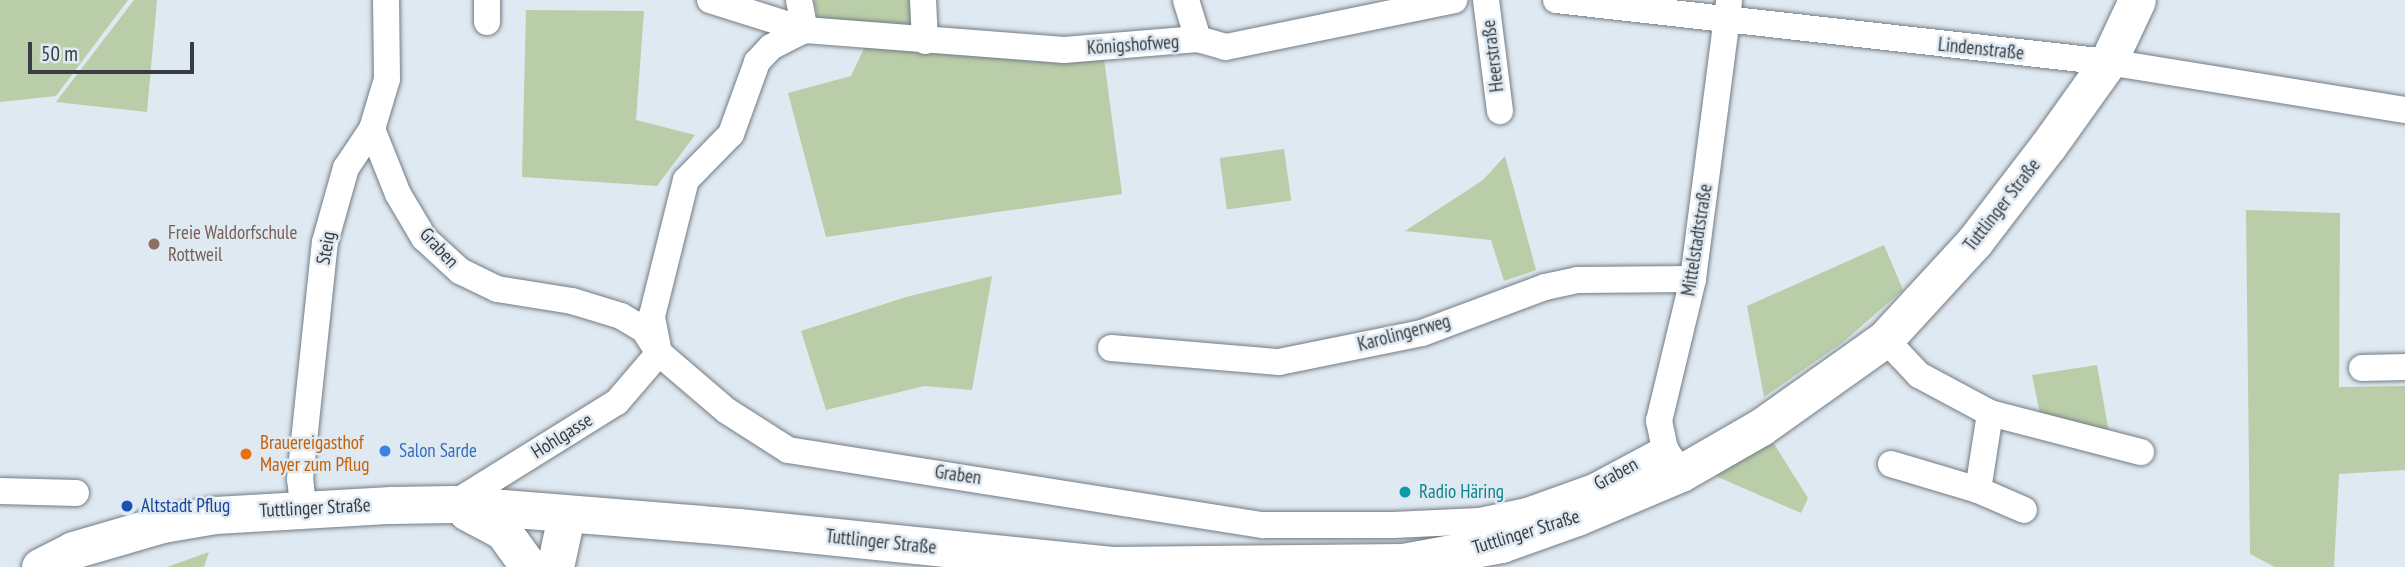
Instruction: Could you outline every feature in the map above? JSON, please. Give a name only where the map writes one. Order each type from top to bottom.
[{"type":"street","name":"Steig","points":[[303,506],[300,479],[325,242],[346,168],[372,129],[387,79],[386,0]]},
{"type":"street","name":"Königshofweg","points":[[710,0],[806,30],[1064,50],[1198,39],[1226,47],[1454,0]]},
{"type":"street","points":[[659,353],[652,316],[686,180],[732,134],[757,62],[771,47],[806,30],[799,0]]},
{"type":"street","points":[[923,0],[925,41]]},
{"type":"street","points":[[1186,0],[1198,39]]},
{"type":"street","name":"Heerstraße","points":[[1486,0],[1500,111]]},
{"type":"street","name":"Lindenstraße","points":[[1556,0],[1727,11],[2108,62],[2405,110]]},
{"type":"street","name":"Tuttlinger Straße","points":[[40,567],[73,550],[162,524],[303,506],[453,504],[566,516],[738,527],[1109,565],[1403,562],[1501,544],[1588,513],[1673,461],[1761,427],[1885,339],[1975,242],[2108,62],[2137,0]]},
{"type":"street","name":"Mittelstadtstraße","points":[[1673,461],[1659,421],[1693,279],[1727,11]]},
{"type":"street","name":"Graben","points":[[372,129],[398,194],[424,237],[460,271],[497,289],[572,301],[621,316],[644,330],[659,353],[727,411],[788,450],[1263,526],[1480,521],[1527,511],[1673,461]]},
{"type":"street","name":"Karolingerweg","points":[[1111,348],[1279,362],[1422,333],[1577,279],[1693,279]]},
{"type":"street","points":[[1885,339],[1919,375],[1990,414],[2141,452]]},
{"type":"street","name":"Hohlgasse","points":[[453,504],[617,402],[659,353]]},
{"type":"street","points":[[2362,368],[2405,367]]},
{"type":"street","points":[[1978,490],[1990,414]]},
{"type":"street","points":[[1891,464],[1978,490],[2024,510]]},
{"type":"street","points":[[0,491],[76,493]]},
{"type":"street","points":[[453,504],[503,531],[529,567]]},
{"type":"street","points":[[555,567],[566,516]]},
{"type":"green space","points":[[0,0],[128,0],[56,96],[0,102]]},
{"type":"green space","points":[[134,0],[157,0],[147,112],[56,102]]},
{"type":"green space","points":[[814,0],[915,0],[912,26],[819,24]]},
{"type":"green space","points":[[526,10],[644,11],[636,120],[695,135],[657,186],[522,177]]},
{"type":"green space","points":[[865,46],[1104,59],[1122,194],[826,237],[788,93],[851,76]]},
{"type":"green space","points":[[1284,149],[1291,200],[1227,210],[1220,158]]},
{"type":"green space","points":[[1505,156],[1536,270],[1504,281],[1491,240],[1405,231],[1483,180]]},
{"type":"green space","points":[[2246,210],[2340,213],[2339,387],[2405,386],[2405,470],[2339,474],[2334,567],[2275,567],[2250,554]]},
{"type":"green space","points":[[1884,245],[1903,290],[1842,343],[1764,397],[1747,306]]},
{"type":"green space","points":[[992,276],[972,390],[924,386],[826,410],[801,331],[906,297]]},
{"type":"green space","points":[[2097,365],[2109,433],[2040,414],[2032,375]]},
{"type":"green space","points":[[1771,439],[1808,498],[1801,513],[1713,475]]},
{"type":"green space","points":[[209,552],[204,567],[167,567]]},
{"type":"place","name":"Freie Waldorfschule Rottweil","points":[[154,244]]},
{"type":"place","name":"Salon Sarde","points":[[385,451]]},
{"type":"place","name":"Brauereigasthof Mayer zum Pflug","points":[[246,454]]},
{"type":"place","name":"Radio Häring","points":[[1405,492]]},
{"type":"place","name":"Altstadt Pflug","points":[[127,506]]}]
